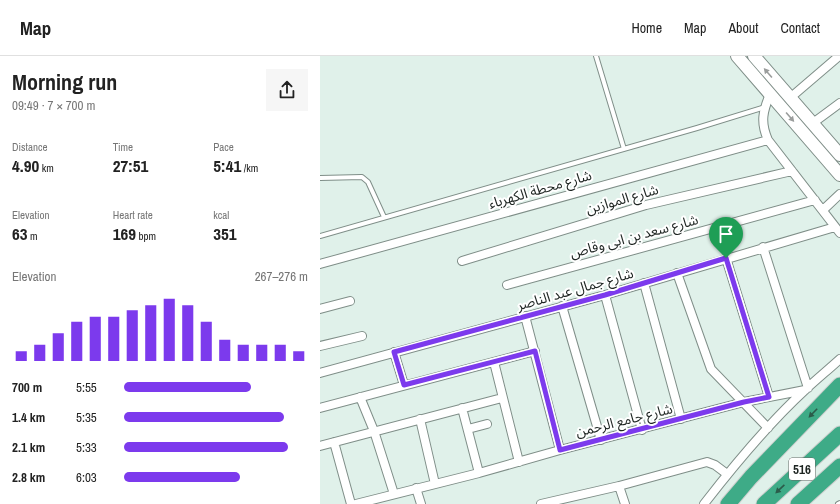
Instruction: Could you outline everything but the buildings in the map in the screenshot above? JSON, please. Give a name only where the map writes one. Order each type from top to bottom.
[{"type":"highway","points":[[728,504],[751,477],[840,385]]},
{"type":"highway","name":"516","points":[[764,504],[840,434]]},
{"type":"highway","name":"516","points":[[802,502],[840,466]]},
{"type":"main road","points":[[737,56],[840,175]]},
{"type":"main road","points":[[755,56],[840,155]]},
{"type":"street","points":[[790,98],[840,56]]},
{"type":"street","points":[[770,94],[765,107],[763,122],[768,140],[838,230]]},
{"type":"street","points":[[813,123],[840,103]]},
{"type":"street","name":"شارع محطة الكهرباء","points":[[320,264],[768,140]]},
{"type":"street","name":"شارع الموازين","points":[[462,261],[651,203],[792,171]]},
{"type":"street","points":[[822,210],[840,194]]},
{"type":"street","name":"شارع سعد بن ابى وقاص","points":[[507,285],[815,200]]},
{"type":"street","name":"شارع جمال عبد الناصر","points":[[320,373],[605,295],[763,247],[838,230]]},
{"type":"street","points":[[763,247],[806,389]]},
{"type":"street","points":[[726,258],[769,397]]},
{"type":"street","points":[[677,273],[712,369],[768,428]]},
{"type":"street","points":[[644,283],[681,419]]},
{"type":"street","points":[[605,295],[642,430]]},
{"type":"street","points":[[320,309],[350,301]]},
{"type":"street","points":[[562,306],[601,440]]},
{"type":"street","points":[[525,316],[560,450]]},
{"type":"street","points":[[320,346],[362,336]]},
{"type":"street","points":[[320,408],[535,351]]},
{"type":"street","points":[[394,352],[404,385]]},
{"type":"street","points":[[704,504],[727,474],[768,428],[806,389],[840,359]]},
{"type":"street","points":[[494,362],[519,462]]},
{"type":"street","name":"شارع جامع الرحمن","points":[[356,504],[480,473],[560,450],[642,430],[744,402],[806,389]]},
{"type":"street","points":[[360,397],[374,431],[394,494]]},
{"type":"street","points":[[320,446],[502,398]]},
{"type":"street","points":[[462,408],[480,473]]},
{"type":"street","points":[[420,419],[435,484]]},
{"type":"street","points":[[468,429],[487,424]]},
{"type":"street","points":[[334,442],[351,504]]},
{"type":"street","points":[[542,504],[619,486],[707,462],[715,465],[727,474]]},
{"type":"street","points":[[619,486],[625,504]]},
{"type":"street","points":[[416,488],[421,504]]},
{"type":"lane","points":[[596,56],[624,149]]},
{"type":"lane","points":[[320,236],[697,128],[765,107]]},
{"type":"lane","points":[[320,178],[362,177],[368,182],[384,217]]},
{"type":"route","points":[[726,258],[769,397],[744,402],[642,430],[560,450],[535,351],[404,385],[394,352],[605,295],[726,258]]}]
